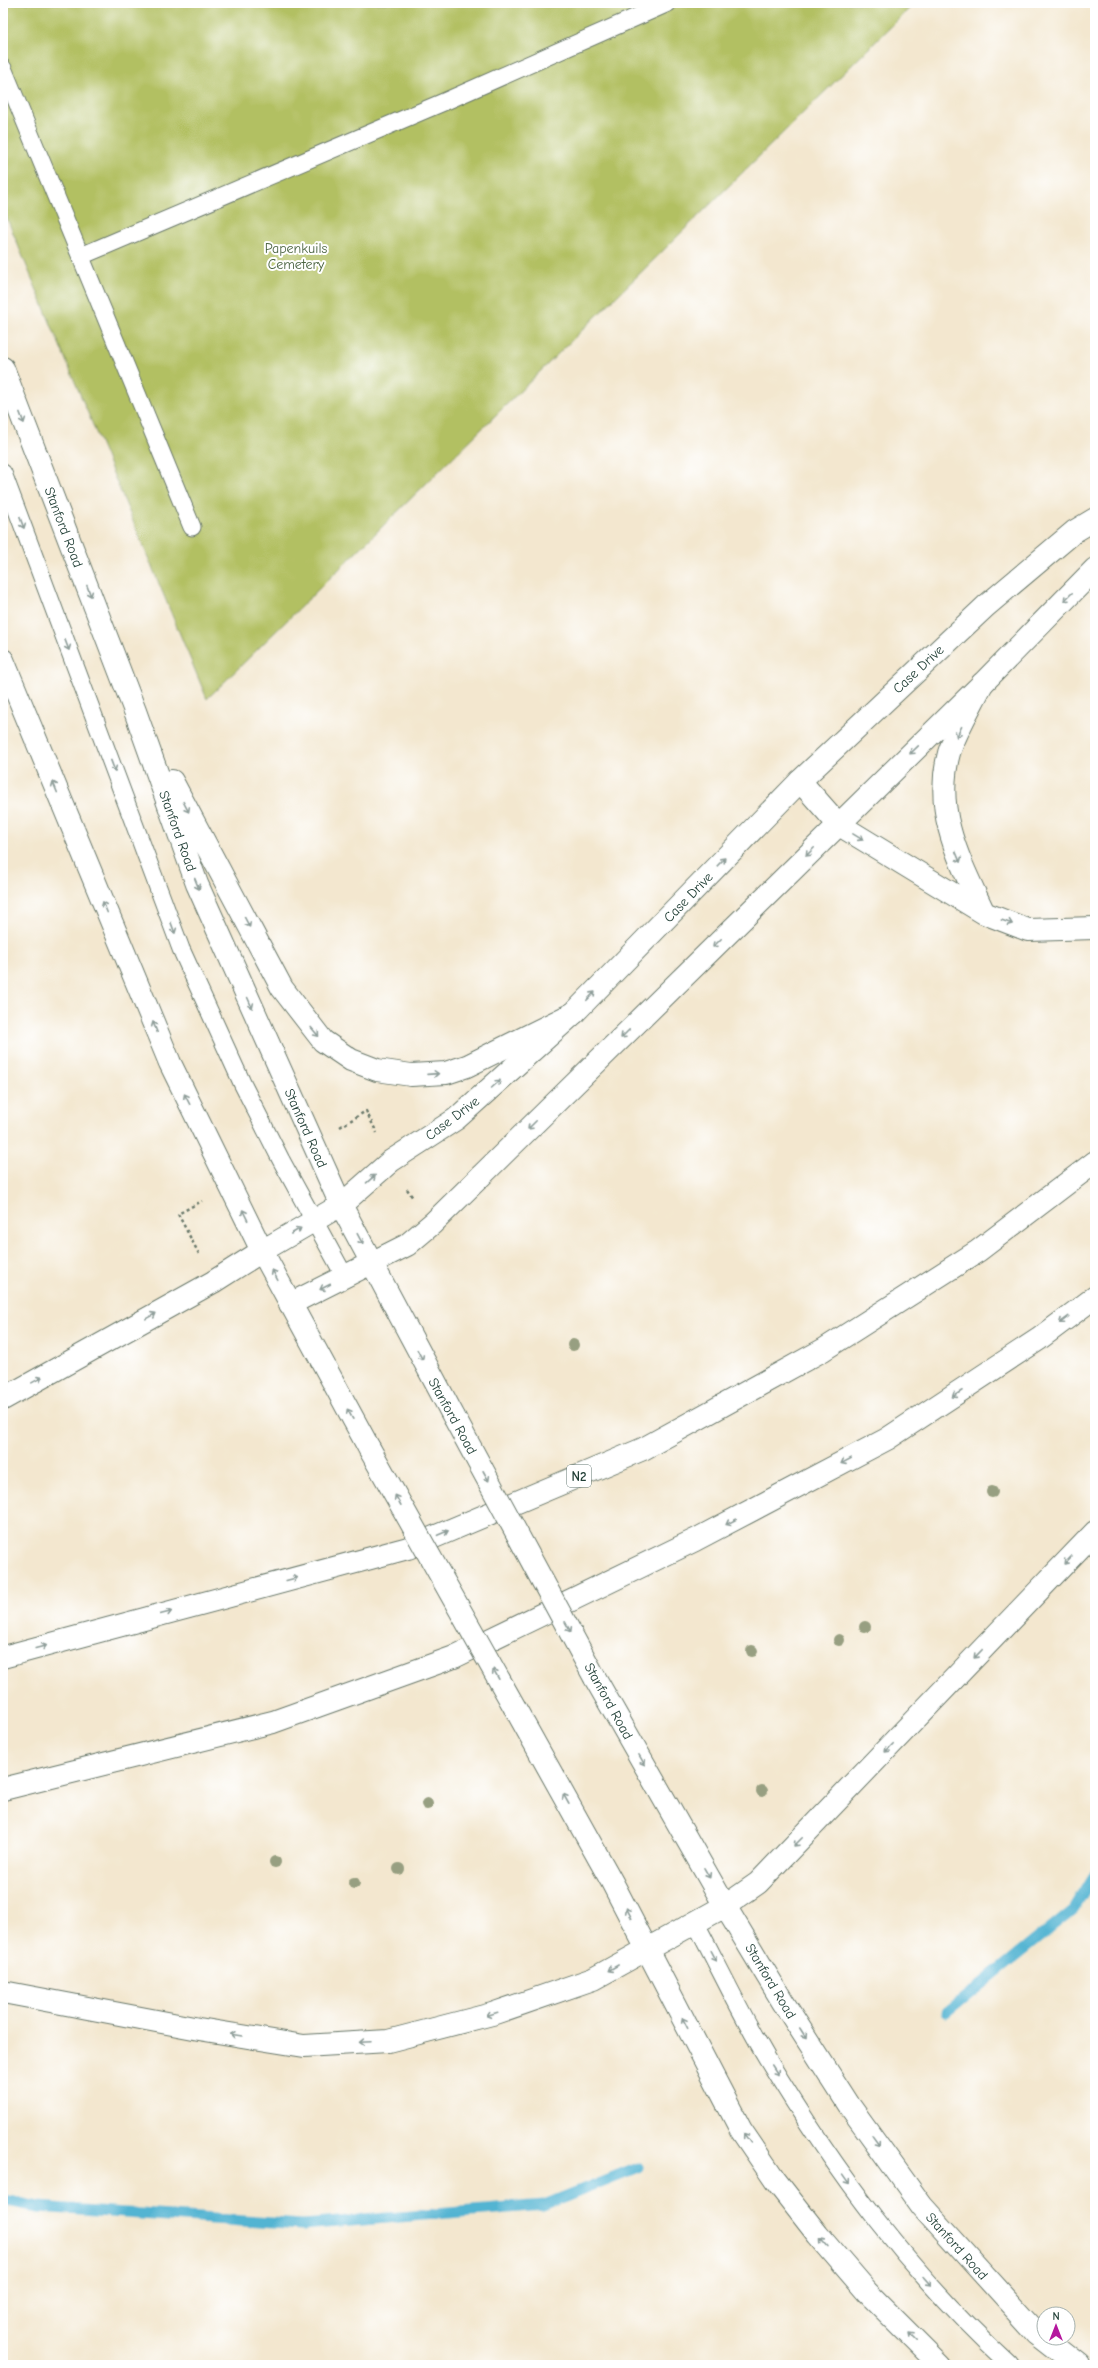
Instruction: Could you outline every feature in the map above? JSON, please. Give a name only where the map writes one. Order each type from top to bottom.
[{"type":"main road","name":"Stanford Road","points":[[3,368],[135,711],[197,884],[341,1205],[454,1417],[595,1678],[725,1906],[783,2002],[849,2106],[922,2206],[1037,2333],[1078,2365]]},
{"type":"main road","name":"Case Drive","points":[[3,1399],[213,1282],[262,1251],[341,1205],[391,1161],[456,1120],[574,1013],[800,781],[986,606],[1075,531],[1095,519]]},
{"type":"main road","points":[[290,1304],[407,1245],[433,1223],[982,684],[1095,569]]},
{"type":"main road","points":[[3,660],[170,1063],[262,1251],[369,1448],[612,1882],[741,2130],[775,2180],[818,2235],[867,2292],[940,2365]]},
{"type":"main road","points":[[982,684],[949,752],[945,779],[945,804],[948,829],[957,855],[984,913]]},
{"type":"main road","points":[[135,711],[282,988],[323,1041],[351,1060],[377,1070],[411,1075],[446,1073],[467,1066],[574,1013]]},
{"type":"main road","points":[[800,781],[838,824],[984,913],[1028,930],[1095,928]]},
{"type":"main road","name":"N2","points":[[3,1657],[408,1548],[643,1449],[823,1350],[850,1333],[978,1251],[1095,1162]]},
{"type":"main road","points":[[3,1789],[273,1722],[454,1657],[695,1540],[887,1439],[1039,1339],[1095,1297]]},
{"type":"main road","points":[[3,1992],[199,2029],[304,2046],[388,2041],[492,2014],[593,1979],[646,1948],[725,1906],[758,1883],[1095,1532]]},
{"type":"lane","points":[[80,256],[446,101],[668,3]]},
{"type":"lane","points":[[3,68],[192,527]]},
{"type":"lane","points":[[3,473],[181,949],[243,1084],[314,1221],[345,1277]]},
{"type":"lane","points":[[695,1922],[767,2057],[846,2181],[899,2250],[952,2310],[1010,2365]]},
{"type":"green space","name":"Papenkuils Cemetery","points":[[3,3],[915,3],[207,699],[3,209]]},
{"type":"waterway","points":[[947,2012],[1074,1909],[1095,1874]]},
{"type":"waterway","points":[[3,2200],[38,2207],[302,2225],[544,2205],[638,2167]]}]
